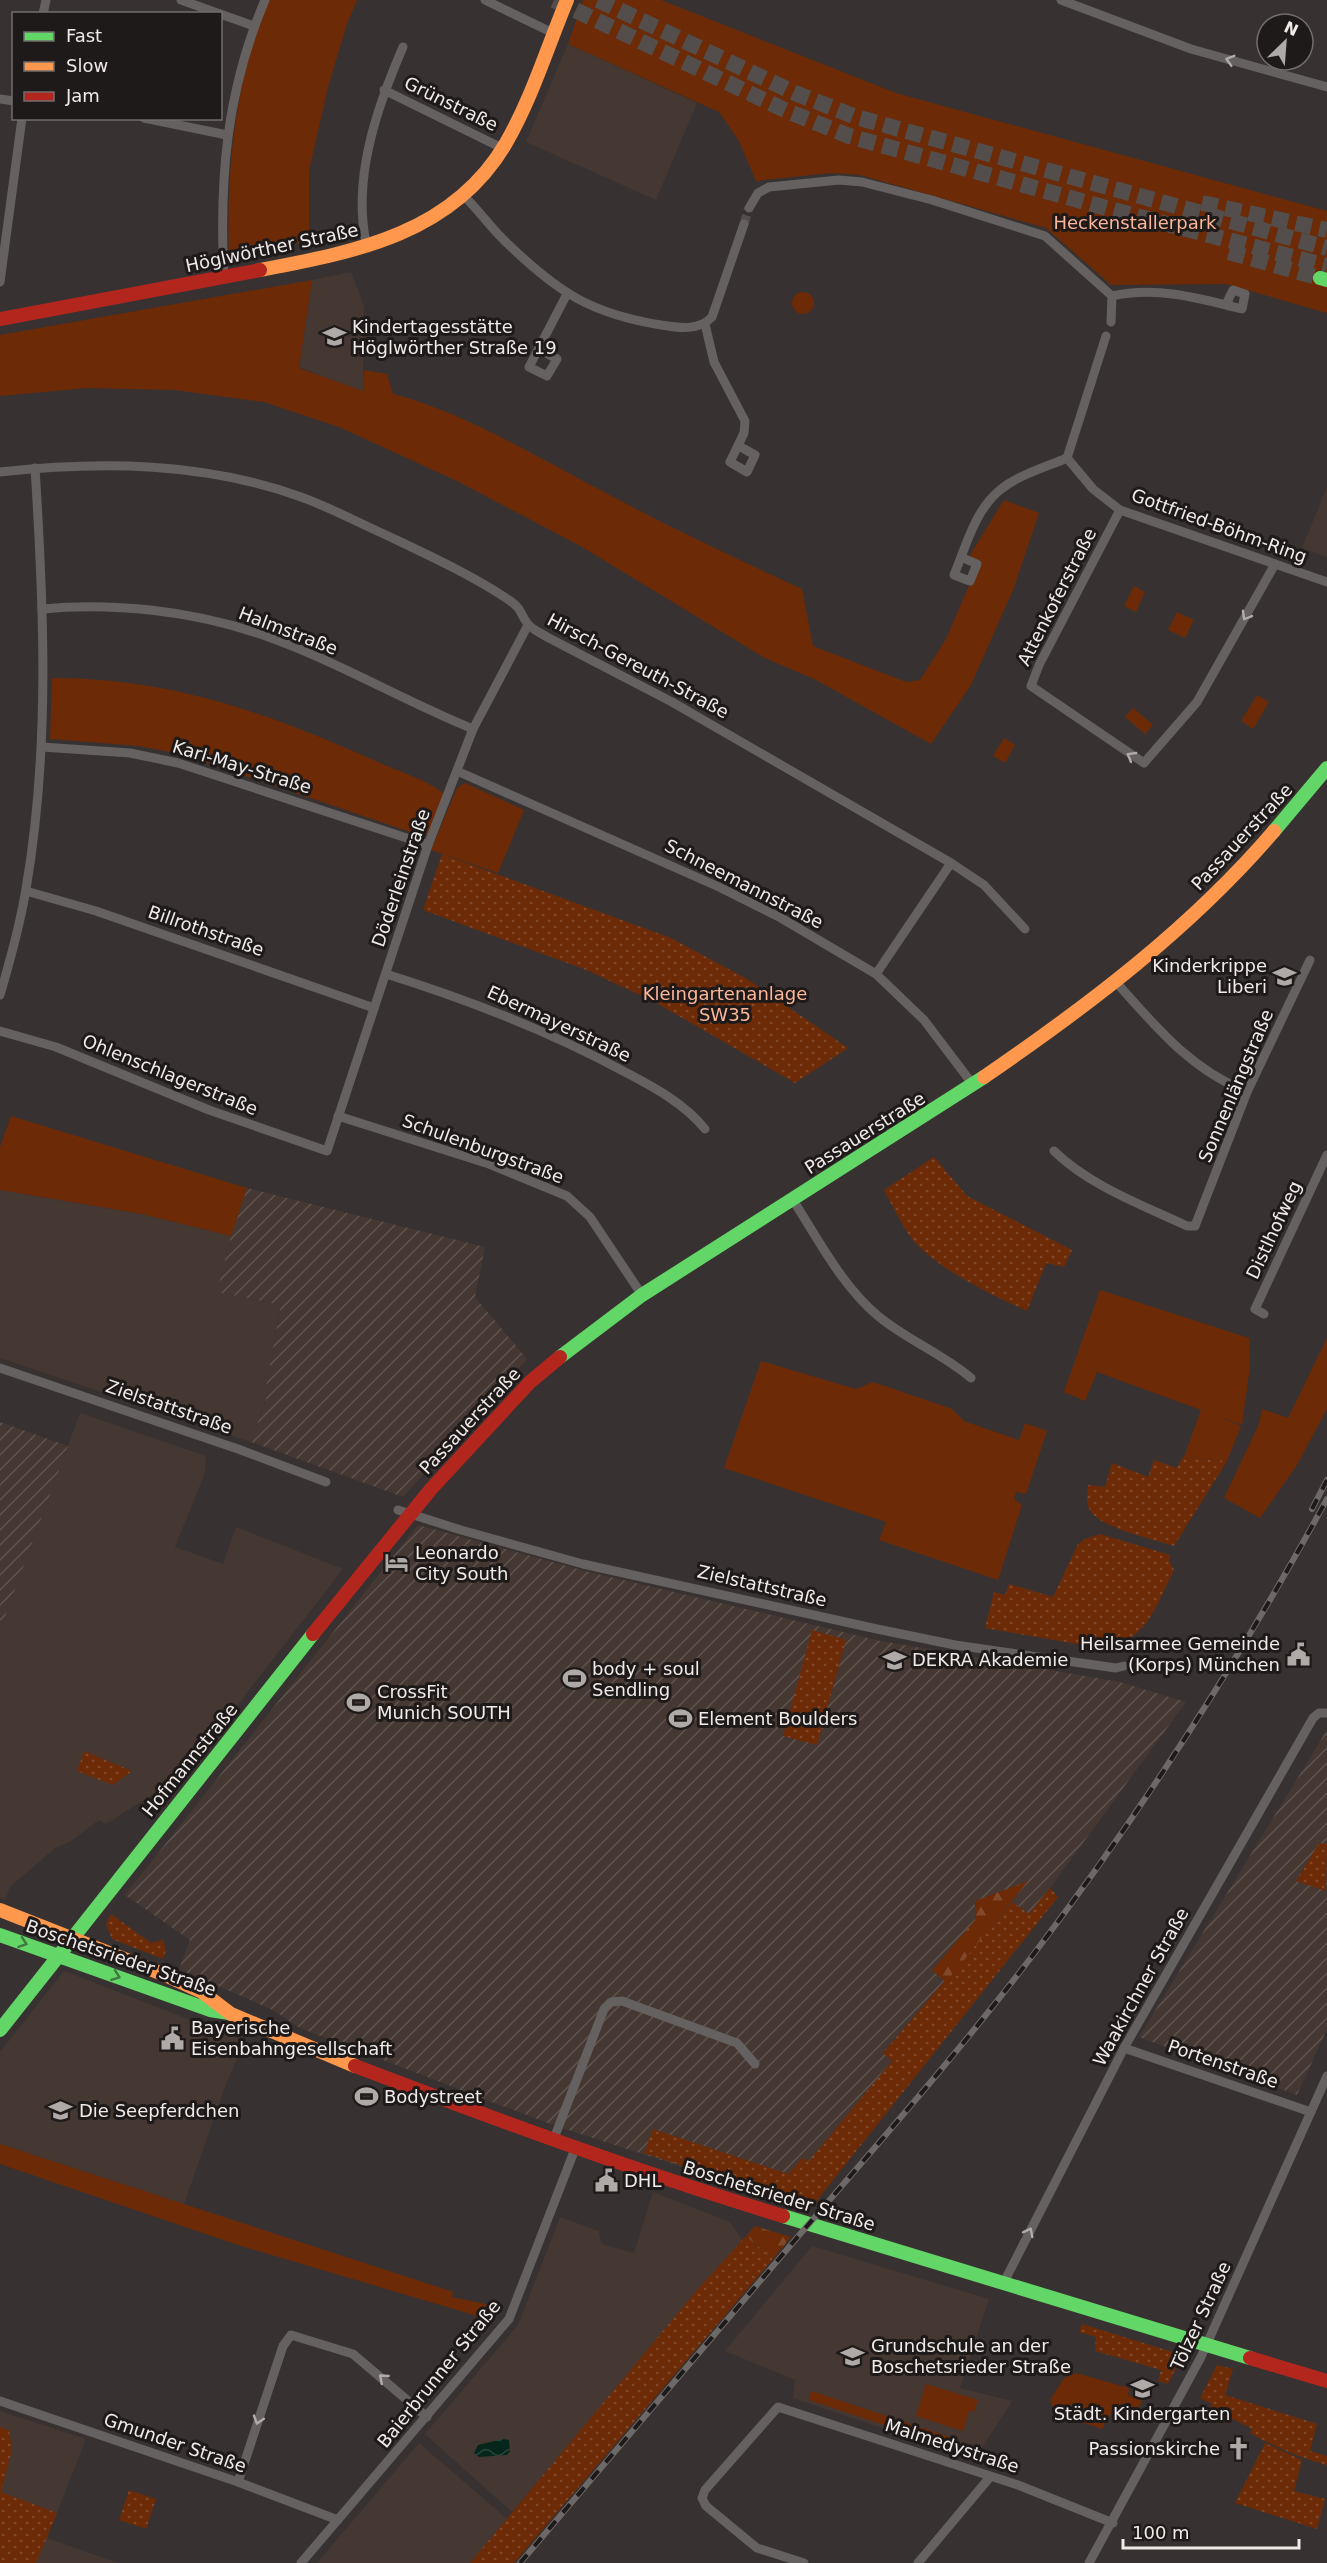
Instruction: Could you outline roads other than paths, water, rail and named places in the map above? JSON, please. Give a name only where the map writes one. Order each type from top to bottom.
[{"type":"street","points":[[181,0],[214,12]]},
{"type":"street","points":[[224,279],[222,177],[227,135],[241,69],[254,26],[265,0]]},
{"type":"street","points":[[485,0],[553,33]]},
{"type":"street","name":"Höglwörther Straße","points":[[0,318],[224,279],[345,254],[422,223],[462,194],[494,161],[502,148],[567,0]]},
{"type":"street","points":[[1061,0],[1191,49],[1327,87]]},
{"type":"street","points":[[222,15],[254,26]]},
{"type":"street","name":"Grünstraße","points":[[367,247],[363,193],[368,155],[384,90],[404,47]]},
{"type":"street","name":"Grünstraße","points":[[384,90],[502,148]]},
{"type":"street","points":[[0,282],[22,120]]},
{"type":"street","points":[[154,120],[227,135]]},
{"type":"street","points":[[749,208],[758,193],[769,187],[839,180],[861,182],[932,200],[1045,236],[1112,296]]},
{"type":"street","points":[[462,194],[508,245],[567,294],[605,313],[629,320],[678,327],[705,324],[712,317],[744,224]]},
{"type":"street","points":[[1112,296],[1135,291],[1167,292],[1229,306]]},
{"type":"street","points":[[539,349],[567,294]]},
{"type":"street","points":[[1111,322],[1112,296]]},
{"type":"street","points":[[705,324],[714,362],[745,421],[744,433],[739,446]]},
{"type":"street","points":[[961,557],[971,531],[999,490],[1067,458],[1106,336]]},
{"type":"street","name":"Gottfried-Böhm-Ring","points":[[1067,458],[1093,489],[1120,510],[1327,582]]},
{"type":"street","points":[[0,995],[26,891],[42,747],[42,609],[35,468]]},
{"type":"street","name":"Hirsch-Gereuth-Straße","points":[[0,472],[35,468],[168,468],[223,475],[263,485],[323,507],[461,573],[518,607],[524,614],[528,625],[672,702],[951,863],[984,885],[1026,929]]},
{"type":"street","name":"Attenkoferstraße","points":[[1120,510],[1039,665],[1032,686],[1144,763],[1197,702],[1275,564]]},
{"type":"street","name":"Halmstraße","points":[[42,609],[136,609],[220,624],[259,634],[315,656],[473,729]]},
{"type":"street","name":"Döderleinstraße","points":[[327,1151],[428,845],[473,729],[528,625]]},
{"type":"street","name":"Karl-May-Straße","points":[[42,747],[104,750],[178,763],[428,845]]},
{"type":"street","name":"Passauerstraße","points":[[404,1511],[530,1382],[599,1325],[642,1295],[974,1086],[1116,982],[1207,903],[1298,804],[1327,768]]},
{"type":"street","name":"Schneemannstraße","points":[[457,771],[719,887],[781,918],[876,974],[924,1020],[974,1086]]},
{"type":"street","points":[[876,974],[951,863]]},
{"type":"street","name":"Billrothstraße","points":[[26,891],[96,911],[374,1008]]},
{"type":"street","name":"Sonnenlängstraße","points":[[1054,1151],[1066,1163],[1123,1197],[1187,1226],[1195,1226],[1247,1092],[1310,960]]},
{"type":"street","name":"Ebermayerstraße","points":[[386,974],[488,1007],[576,1046],[675,1101],[705,1129]]},
{"type":"street","points":[[1116,982],[1173,1044],[1196,1064],[1219,1081],[1247,1092]]},
{"type":"street","name":"Ohlenschlagerstraße","points":[[0,1031],[56,1047],[209,1110],[327,1151]]},
{"type":"street","name":"Schulenburgstraße","points":[[338,1116],[489,1164],[567,1196],[590,1217],[642,1295]]},
{"type":"street","name":"Distlhofweg","points":[[1264,1314],[1255,1310],[1327,1155]]},
{"type":"street","points":[[793,1200],[832,1261],[864,1304],[879,1317],[957,1366],[971,1378]]},
{"type":"street","name":"Zielstattstraße","points":[[0,1368],[238,1449],[326,1482]]},
{"type":"street","name":"Zielstattstraße","points":[[404,1511],[450,1527],[583,1564],[896,1633],[992,1651],[1116,1668],[1124,1666]]},
{"type":"street","name":"Hofmannstraße","points":[[0,2030],[61,1956],[404,1511]]},
{"type":"street","name":"Waakirchner Straße","points":[[1003,2284],[1124,2048],[1313,1718],[1323,1713]]},
{"type":"street","name":"Boschetsrieder Straße","points":[[0,1911],[202,1992],[231,2014]]},
{"type":"street","name":"Boschetsrieder Straße","points":[[0,1935],[210,2010],[231,2014],[326,2055],[553,2141],[676,2183],[1327,2381]]},
{"type":"street","points":[[553,2141],[604,2009],[611,2002],[622,2001],[737,2043],[755,2064]]},
{"type":"street","name":"Portenstraße","points":[[1124,2048],[1311,2112]]},
{"type":"street","name":"Tölzer Straße","points":[[1089,2563],[1113,2523],[1207,2344],[1327,2076]]},
{"type":"street","name":"Baierbrunner Straße","points":[[301,2563],[427,2417],[513,2312],[575,2149]]},
{"type":"street","points":[[238,2482],[282,2346],[291,2335],[353,2354],[427,2417]]},
{"type":"street","name":"Gmunder Straße","points":[[0,2401],[238,2482],[338,2520]]},
{"type":"street","name":"Malmedystraße","points":[[804,2563],[757,2548],[705,2506],[702,2498],[705,2490],[778,2407],[1053,2498],[1113,2523]]},
{"type":"street","points":[[918,2563],[990,2477]]},
{"type":"water","points":[[503,2439],[509,2440],[510,2451],[507,2455],[479,2457],[474,2453],[478,2445]]},
{"type":"tunnel","points":[[554,0],[787,111],[849,136],[1110,209],[1327,266]]},
{"type":"tunnel","points":[[598,0],[795,93],[856,117],[1327,248]]},
{"type":"tunnel","points":[[1202,203],[1327,230]]},
{"type":"tunnel","points":[[744,224],[749,208]]},
{"type":"tunnel","points":[[1229,252],[1320,278]]},
{"type":"railway","points":[[1312,1509],[1327,1480]]},
{"type":"railway","points":[[520,2563],[918,2097],[1036,1951],[1115,1842],[1190,1730],[1261,1616],[1327,1499]]},
{"type":"place","name":"Kindertagesstätte Höglwörther Straße 19","points":[[334,337]]},
{"type":"place","name":"Kinderkrippe Liberi","points":[[1285,976]]},
{"type":"place","name":"Leonardo City South","points":[[397,1563]]},
{"type":"place","name":"Heilsarmee Gemeinde (Korps) München","points":[[1298,1654]]},
{"type":"place","name":"DEKRA Akademie","points":[[894,1660]]},
{"type":"place","name":"body + soul Sendling","points":[[574,1679]]},
{"type":"place","name":"CrossFit Munich SOUTH","points":[[359,1702]]},
{"type":"place","name":"Element Boulders","points":[[680,1719]]},
{"type":"place","name":"Bayerische Eisenbahngesellschaft","points":[[173,2038]]},
{"type":"place","name":"Bodystreet","points":[[366,2097]]},
{"type":"place","name":"Die Seepferdchen","points":[[61,2111]]},
{"type":"place","name":"DHL","points":[[606,2181]]},
{"type":"place","name":"Grundschule an der Boschetsrieder Straße","points":[[853,2356]]},
{"type":"place","name":"Städt. Kindergarten","points":[[1142,2388]]},
{"type":"place","name":"Passionskirche","points":[[1238,2449]]},
{"type":"park label","name":"Heckenstallerpark","points":[[1135,223]]},
{"type":"park label","name":"Kleingartenanlage SW35","points":[[725,1004]]}]
